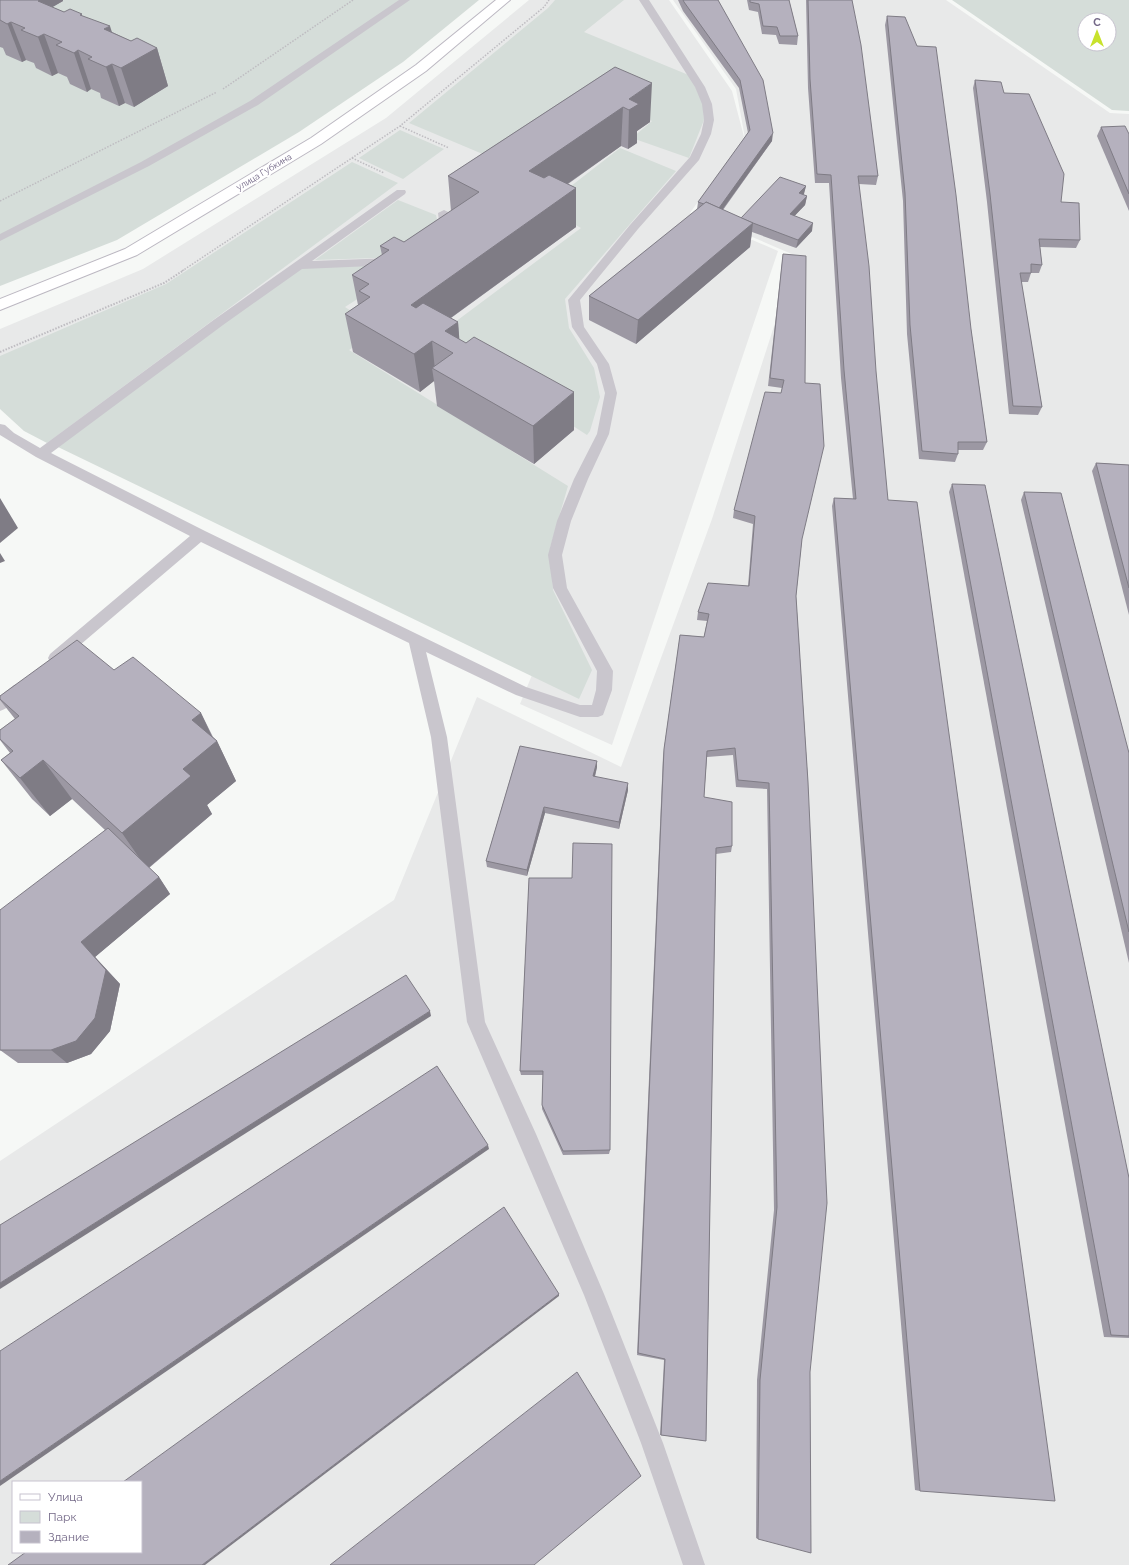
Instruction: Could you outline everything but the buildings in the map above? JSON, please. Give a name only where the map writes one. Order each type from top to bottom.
[{"type":"main road","name":"улица Губкина","points":[[0,305],[131,252],[316,141],[421,68],[504,0]]},
{"type":"lane","points":[[0,238],[145,164],[254,103],[405,0]]},
{"type":"lane","points":[[3,435],[200,535],[521,691],[580,711],[598,711],[604,690],[605,671],[560,588],[555,555],[564,521],[581,479],[603,434],[611,393],[602,364],[578,327],[574,300],[634,227],[695,158],[706,134],[709,120],[707,104],[700,87],[644,0]]},
{"type":"lane","points":[[41,454],[218,322],[401,192]]},
{"type":"lane","points":[[436,244],[448,235],[444,212]]},
{"type":"lane","points":[[300,265],[403,261]]},
{"type":"lane","points":[[42,669],[200,535]]},
{"type":"lane","points":[[416,640],[439,737],[476,1022],[529,1141],[594,1294],[652,1443],[694,1565]]},
{"type":"lane","points":[[0,705],[30,679]]},
{"type":"path","points":[[0,201],[222,89],[353,0]]},
{"type":"path","points":[[400,126],[450,148]]},
{"type":"path","points":[[352,158],[362,162]]},
{"type":"shaded area","points":[[529,0],[669,0],[732,91],[744,137],[690,213],[778,251],[612,745],[520,704],[532,675],[27,431],[0,405],[0,329],[143,269],[386,118]]},
{"type":"shaded area","points":[[673,0],[946,0],[1110,113],[1129,114],[1129,1565],[0,1565],[0,1161],[394,900],[477,697],[621,767],[712,519],[793,267],[794,255],[694,212],[745,138],[736,89]]},
{"type":"green space","points":[[0,0],[479,0],[403,62],[299,132],[117,240],[0,286]]},
{"type":"green space","points":[[555,0],[624,0],[584,32],[691,76],[703,105],[704,120],[689,158],[632,138],[652,121],[608,103],[518,169],[409,123],[548,8]]},
{"type":"green space","points":[[952,0],[1129,0],[1129,111],[1112,110]]},
{"type":"green space","points":[[400,130],[444,149],[403,179],[359,158]]},
{"type":"green space","points":[[620,148],[676,171],[565,299],[569,328],[594,368],[600,397],[590,431],[587,435],[435,337],[581,228],[544,207]]},
{"type":"green space","points":[[352,162],[398,183],[47,443],[24,431],[0,409],[0,356],[166,284]]},
{"type":"green space","points":[[398,200],[436,215],[440,234],[406,257],[315,260]]},
{"type":"green space","points":[[412,264],[345,307],[371,324],[370,336],[349,350],[568,486],[550,548],[553,590],[592,670],[579,699],[58,447],[225,322],[301,268]]}]
